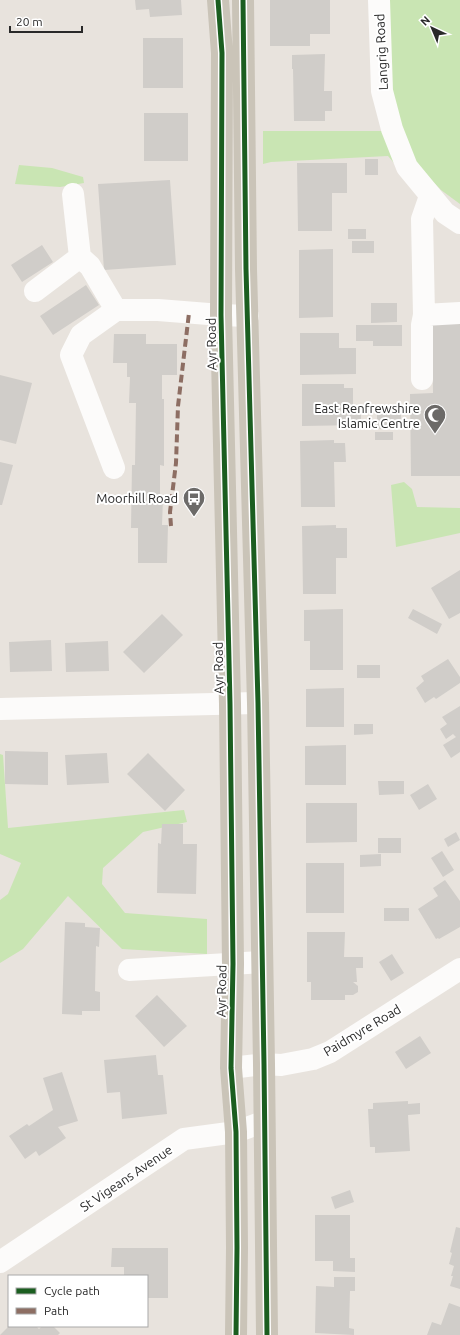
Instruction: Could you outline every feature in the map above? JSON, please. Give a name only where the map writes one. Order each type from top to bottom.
[{"type":"main road","name":"Ayr Road","points":[[218,0],[222,53],[221,315],[230,704],[233,964],[231,1068],[236,1132],[238,1248],[236,1335]]},
{"type":"main road","points":[[243,0],[246,269],[258,703],[264,1064],[263,1122],[266,1180],[267,1335]]},
{"type":"street","name":"Langrig Road","points":[[379,0],[382,90],[392,129],[407,168],[445,213],[460,222]]},
{"type":"street","points":[[73,194],[80,257],[90,266],[116,310]]},
{"type":"street","points":[[422,380],[422,325],[424,315],[422,219],[430,196]]},
{"type":"street","points":[[35,291],[80,257]]},
{"type":"street","points":[[114,468],[72,355],[82,335],[116,310],[158,310],[248,316]]},
{"type":"street","points":[[424,315],[460,313]]},
{"type":"street","points":[[0,709],[258,703]]},
{"type":"street","points":[[129,970],[262,962]]},
{"type":"street","name":"Paidmyre Road","points":[[231,1068],[264,1064],[287,1064],[313,1059],[330,1052],[460,969]]},
{"type":"street","name":"St Vigeans Avenue","points":[[0,1262],[184,1139],[236,1132],[263,1122]]},
{"type":"green space","points":[[388,0],[460,0],[460,204],[441,190],[411,159],[391,92]]},
{"type":"green space","points":[[263,131],[384,131],[400,170],[388,156],[271,162],[263,164]]},
{"type":"green space","points":[[19,165],[52,168],[83,177],[84,183],[60,187],[15,184]]},
{"type":"green space","points":[[404,482],[412,489],[417,507],[460,508],[460,533],[396,547],[391,485]]},
{"type":"green space","points":[[0,754],[3,755],[8,828],[184,810],[187,822],[143,832],[103,868],[102,884],[125,913],[207,919],[207,954],[122,949],[68,896],[23,949],[0,963],[0,900],[8,894],[21,863],[0,854]]},
{"type":"building","points":[[135,0],[181,0],[182,15],[150,17],[149,9],[136,10]]},
{"type":"building","points":[[270,0],[330,0],[330,34],[310,34],[310,46],[270,46]]},
{"type":"building","points":[[143,38],[183,38],[183,88],[143,88]]},
{"type":"building","points":[[325,54],[324,91],[332,91],[332,111],[325,111],[325,121],[294,121],[292,55]]},
{"type":"building","points":[[144,113],[188,113],[188,161],[144,161]]},
{"type":"building","points":[[365,159],[378,159],[378,175],[365,175]]},
{"type":"building","points":[[297,163],[347,163],[347,193],[332,193],[332,231],[298,231]]},
{"type":"building","points":[[170,180],[176,265],[104,270],[98,184]]},
{"type":"building","points":[[348,229],[366,229],[366,239],[348,239]]},
{"type":"building","points":[[352,241],[374,241],[374,253],[352,253]]},
{"type":"building","points":[[42,245],[53,262],[22,282],[11,265]]},
{"type":"building","points":[[333,249],[333,317],[299,318],[299,250]]},
{"type":"building","points":[[86,285],[99,305],[53,335],[40,316]]},
{"type":"building","points":[[371,303],[397,303],[397,322],[371,323]]},
{"type":"building","name":"East Renfrewshire Islamic Centre","points":[[432,323],[460,323],[460,476],[411,476],[410,394],[433,393]]},
{"type":"building","points":[[356,325],[402,325],[402,346],[373,346],[373,341],[356,341]]},
{"type":"building","points":[[300,333],[339,333],[339,348],[356,348],[356,374],[300,375]]},
{"type":"building","points":[[114,334],[146,334],[146,344],[177,344],[177,375],[162,375],[162,399],[164,399],[164,466],[160,465],[160,499],[163,499],[162,525],[168,525],[167,563],[138,563],[138,528],[131,528],[132,465],[135,465],[136,403],[129,403],[130,377],[127,377],[127,363],[113,363]]},
{"type":"building","points":[[0,375],[32,383],[16,444],[0,440]]},
{"type":"building","points":[[302,384],[344,384],[344,388],[353,388],[353,408],[361,409],[361,425],[302,426]]},
{"type":"building","points":[[377,412],[401,412],[401,428],[377,429]]},
{"type":"building","points":[[375,432],[393,432],[393,440],[375,440]]},
{"type":"building","points":[[334,440],[334,443],[345,443],[346,462],[334,462],[335,507],[301,507],[300,441]]},
{"type":"building","points":[[0,462],[13,465],[2,505],[0,505]]},
{"type":"building","points":[[336,525],[336,528],[347,528],[347,558],[336,558],[336,594],[303,594],[302,526]]},
{"type":"building","points":[[460,570],[460,613],[449,619],[431,588]]},
{"type":"building","points":[[343,609],[343,670],[310,670],[310,641],[304,641],[304,610]]},
{"type":"building","points":[[413,609],[442,624],[437,634],[408,618]]},
{"type":"building","points":[[162,614],[183,635],[144,673],[123,652]]},
{"type":"building","points":[[51,640],[52,671],[10,672],[9,642]]},
{"type":"building","points":[[108,641],[109,671],[66,672],[65,643]]},
{"type":"building","points":[[448,659],[460,677],[460,683],[436,699],[434,697],[425,703],[416,688],[424,681],[421,676]]},
{"type":"building","points":[[357,665],[380,665],[380,678],[357,678]]},
{"type":"building","points":[[344,688],[344,727],[306,727],[306,689]]},
{"type":"building","points":[[460,706],[460,752],[451,758],[443,745],[456,737],[453,734],[446,739],[440,729],[447,724],[442,717]]},
{"type":"building","points":[[354,724],[373,724],[373,734],[354,735]]},
{"type":"building","points":[[346,745],[346,785],[305,785],[305,746]]},
{"type":"building","points":[[5,751],[48,752],[48,785],[5,784]]},
{"type":"building","points":[[107,753],[109,783],[67,785],[65,755]]},
{"type":"building","points":[[148,753],[185,790],[165,811],[127,774]]},
{"type":"building","points":[[378,781],[404,781],[404,794],[379,795]]},
{"type":"building","points":[[428,784],[437,799],[419,810],[410,795]]},
{"type":"building","points":[[306,803],[357,803],[357,842],[306,843]]},
{"type":"building","points":[[162,824],[183,824],[183,844],[197,844],[196,894],[157,893],[158,843],[161,844]]},
{"type":"building","points":[[456,832],[460,840],[448,847],[444,839]]},
{"type":"building","points":[[378,838],[401,838],[401,853],[378,853]]},
{"type":"building","points":[[442,851],[454,870],[443,877],[431,858]]},
{"type":"building","points":[[381,854],[381,866],[360,867],[360,855]]},
{"type":"building","points":[[306,863],[344,863],[344,913],[306,913]]},
{"type":"building","points":[[445,880],[460,901],[460,927],[439,939],[436,939],[418,909],[438,896],[433,888]]},
{"type":"building","points":[[384,908],[409,908],[409,921],[384,921]]},
{"type":"building","points":[[65,922],[85,923],[85,927],[100,928],[99,947],[96,946],[95,991],[100,992],[100,1011],[82,1011],[82,1015],[62,1014]]},
{"type":"building","points":[[307,932],[345,932],[344,957],[363,957],[363,968],[356,968],[357,982],[353,982],[358,986],[358,992],[353,995],[345,995],[345,1000],[311,1000],[311,982],[307,982]]},
{"type":"building","points":[[392,954],[404,973],[391,981],[379,962]]},
{"type":"building","points":[[157,995],[187,1026],[164,1047],[135,1016]]},
{"type":"building","points":[[420,1036],[431,1053],[406,1069],[395,1052]]},
{"type":"building","points":[[156,1055],[158,1075],[163,1075],[167,1114],[122,1119],[120,1092],[107,1093],[104,1060]]},
{"type":"building","points":[[62,1072],[78,1121],[58,1127],[66,1138],[39,1156],[36,1151],[25,1159],[9,1136],[27,1124],[29,1126],[53,1110],[43,1078]]},
{"type":"building","points":[[408,1101],[408,1104],[420,1103],[420,1114],[408,1115],[410,1151],[375,1153],[375,1147],[370,1147],[368,1109],[373,1109],[373,1103]]},
{"type":"building","points":[[350,1190],[354,1202],[335,1209],[331,1197]]},
{"type":"building","points":[[315,1215],[350,1215],[350,1258],[355,1258],[355,1272],[333,1271],[333,1261],[315,1261]]},
{"type":"building","points":[[456,1227],[460,1228],[460,1289],[450,1286],[454,1266],[449,1264],[452,1253],[450,1252]]},
{"type":"building","points":[[112,1248],[168,1248],[168,1298],[148,1298],[148,1275],[124,1275],[124,1267],[111,1267]]},
{"type":"building","points":[[334,1277],[355,1277],[355,1291],[350,1291],[349,1328],[354,1329],[354,1335],[315,1333],[316,1286],[334,1287]]},
{"type":"building","points":[[449,1303],[460,1307],[460,1335],[427,1335],[432,1322],[441,1325]]},
{"type":"building","points":[[8,1327],[37,1327],[39,1329],[41,1327],[54,1327],[60,1333],[58,1335],[0,1335]]},
{"type":"marked path","points":[[171,526],[170,512],[176,463],[178,406],[189,313]]},
{"type":"cycle path","points":[[218,0],[222,53],[221,315],[230,704],[233,964],[231,1068],[236,1132],[236,1335]]},
{"type":"cycle path","points":[[243,0],[246,269],[258,703],[267,1335]]},
{"type":"place","name":"East Renfrewshire Islamic Centre","points":[[435,434]]},
{"type":"place","name":"Moorhill Road","points":[[194,518]]}]
